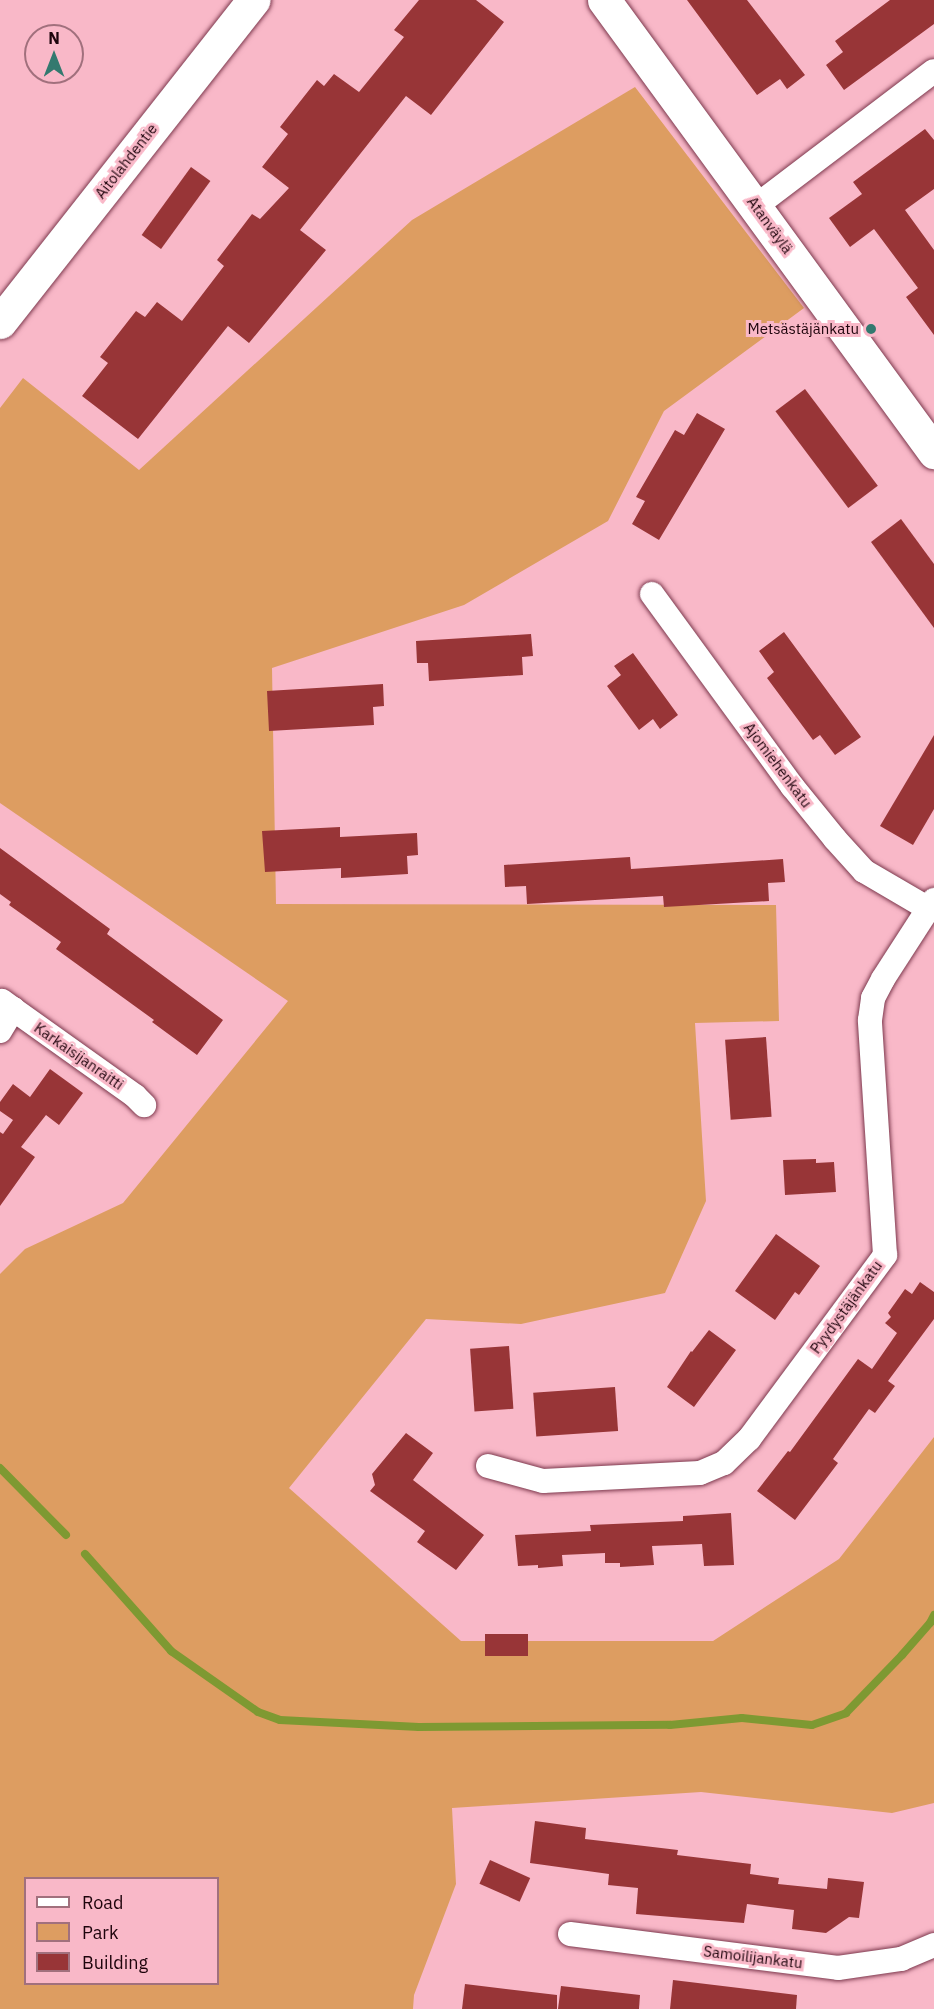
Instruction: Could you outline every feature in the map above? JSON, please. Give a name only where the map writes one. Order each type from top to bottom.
[{"type":"street","name":"Aitolahdentie","points":[[0,322],[253,0]]},
{"type":"street","name":"Atanväylä","points":[[604,0],[934,452]]},
{"type":"street","points":[[756,206],[934,71]]},
{"type":"street","name":"Ajomiehenkatu","points":[[652,594],[792,786],[835,839],[864,871],[932,905]]},
{"type":"street","name":"Pyydystäjänkatu","points":[[488,1466],[543,1481],[700,1473],[724,1463],[749,1439],[885,1255],[870,1020],[873,998],[883,979],[932,905]]},
{"type":"street","points":[[0,1031],[6,1004]]},
{"type":"street","name":"Karkaisijanraitti","points":[[6,1004],[135,1096],[144,1105]]},
{"type":"street","name":"Samoilijankatu","points":[[570,1935],[838,1968],[901,1959],[934,1946]]},
{"type":"green space","points":[[635,87],[804,308],[664,411],[608,521],[464,605],[272,668],[276,904],[776,905],[779,1021],[695,1023],[706,1201],[665,1293],[521,1324],[426,1319],[289,1488],[461,1641],[713,1641],[839,1559],[934,1437],[934,1803],[892,1813],[701,1792],[452,1808],[456,1884],[414,1995],[413,2009],[0,2009],[0,1274],[25,1249],[123,1203],[288,1001],[0,803],[0,408],[23,378],[139,470],[412,220]]},
{"type":"building","points":[[419,0],[476,0],[504,22],[431,115],[406,96],[300,230],[326,250],[249,343],[228,326],[138,439],[82,396],[108,363],[100,357],[136,311],[145,317],[157,302],[182,321],[224,266],[217,260],[252,214],[260,219],[289,188],[262,167],[288,134],[280,127],[317,80],[324,86],[334,74],[359,92],[404,37],[394,30]]},
{"type":"building","points":[[687,0],[747,0],[805,75],[787,89],[780,79],[757,95]]},
{"type":"building","points":[[890,0],[934,0],[934,24],[844,90],[826,65],[843,52],[835,41]]},
{"type":"building","points":[[925,129],[934,140],[934,189],[905,210],[934,250],[934,335],[906,297],[918,288],[874,229],[850,247],[829,218],[862,194],[853,182]]},
{"type":"building","points":[[191,167],[210,181],[161,249],[142,235]]},
{"type":"building","points":[[805,389],[878,486],[848,508],[775,411]]},
{"type":"building","points":[[697,413],[725,429],[659,540],[632,524],[645,501],[636,497],[675,430],[684,435]]},
{"type":"building","points":[[901,519],[934,564],[934,628],[871,542]]},
{"type":"building","points":[[784,632],[861,737],[835,755],[820,735],[813,740],[767,678],[774,672],[759,651]]},
{"type":"building","points":[[531,634],[533,656],[522,657],[523,675],[429,681],[428,663],[417,663],[416,641]]},
{"type":"building","points":[[633,653],[678,715],[660,729],[653,719],[639,730],[607,686],[621,675],[614,666]]},
{"type":"building","points":[[383,684],[384,706],[373,707],[374,725],[269,731],[267,691]]},
{"type":"building","points":[[934,735],[934,809],[913,845],[880,826]]},
{"type":"building","points":[[340,827],[340,837],[417,833],[418,855],[407,856],[408,874],[341,878],[341,868],[265,872],[262,831]]},
{"type":"building","points":[[0,848],[110,929],[107,934],[223,1020],[197,1055],[152,1022],[154,1020],[56,949],[61,942],[9,905],[11,902],[0,894]]},
{"type":"building","points":[[630,857],[631,869],[783,859],[785,882],[768,883],[769,901],[664,907],[663,896],[527,904],[526,886],[505,887],[504,865]]},
{"type":"building","points":[[766,1037],[772,1117],[731,1120],[725,1040]]},
{"type":"building","points":[[50,1069],[83,1093],[59,1125],[46,1115],[21,1147],[35,1157],[0,1206],[0,1132],[3,1134],[13,1120],[0,1111],[0,1102],[13,1084],[30,1097]]},
{"type":"building","points":[[816,1159],[816,1163],[834,1162],[836,1192],[785,1195],[783,1160]]},
{"type":"building","points":[[776,1234],[820,1266],[799,1295],[795,1292],[775,1320],[735,1291]]},
{"type":"building","points":[[920,1282],[934,1292],[934,1319],[888,1381],[895,1386],[875,1413],[869,1409],[833,1459],[838,1463],[795,1520],[757,1491],[788,1451],[790,1452],[858,1359],[872,1369],[897,1333],[885,1323],[891,1317],[888,1313],[905,1289],[912,1294]]},
{"type":"building","points":[[709,1330],[736,1350],[694,1407],[667,1387],[691,1351]]},
{"type":"building","points":[[509,1346],[513,1409],[474,1412],[470,1349]]},
{"type":"building","points":[[615,1387],[618,1431],[536,1437],[533,1393]]},
{"type":"building","points":[[406,1433],[433,1453],[413,1480],[484,1535],[456,1570],[417,1542],[425,1531],[370,1491],[375,1485],[372,1474]]},
{"type":"building","points":[[731,1513],[734,1565],[704,1566],[702,1544],[652,1546],[654,1565],[620,1567],[620,1563],[605,1563],[605,1553],[562,1555],[563,1566],[538,1568],[538,1565],[518,1566],[515,1535],[591,1531],[590,1525],[683,1521],[683,1516]]},
{"type":"building","points":[[485,1634],[528,1634],[528,1656],[485,1656]]},
{"type":"building","points":[[535,1821],[586,1828],[585,1839],[678,1850],[677,1855],[751,1864],[750,1874],[779,1878],[778,1884],[827,1889],[828,1878],[864,1882],[859,1918],[849,1917],[826,1933],[792,1929],[794,1910],[747,1904],[744,1923],[636,1914],[638,1888],[608,1885],[609,1874],[530,1863]]},
{"type":"building","points":[[490,1860],[530,1878],[520,1902],[479,1884]]},
{"type":"building","points":[[673,1980],[797,1995],[796,2009],[670,2009]]},
{"type":"building","points":[[465,1984],[557,1995],[557,2009],[462,2009]]},
{"type":"building","points":[[561,1986],[640,1995],[639,2009],[558,2009]]},
{"type":"waterway","points":[[0,1468],[66,1535]]},
{"type":"waterway","points":[[85,1554],[171,1651],[258,1712],[280,1720],[419,1727],[670,1725],[742,1718],[812,1725],[846,1713],[902,1655],[930,1623],[934,1615]]},
{"type":"place","name":"Metsästäjänkatu","points":[[871,329]]}]
